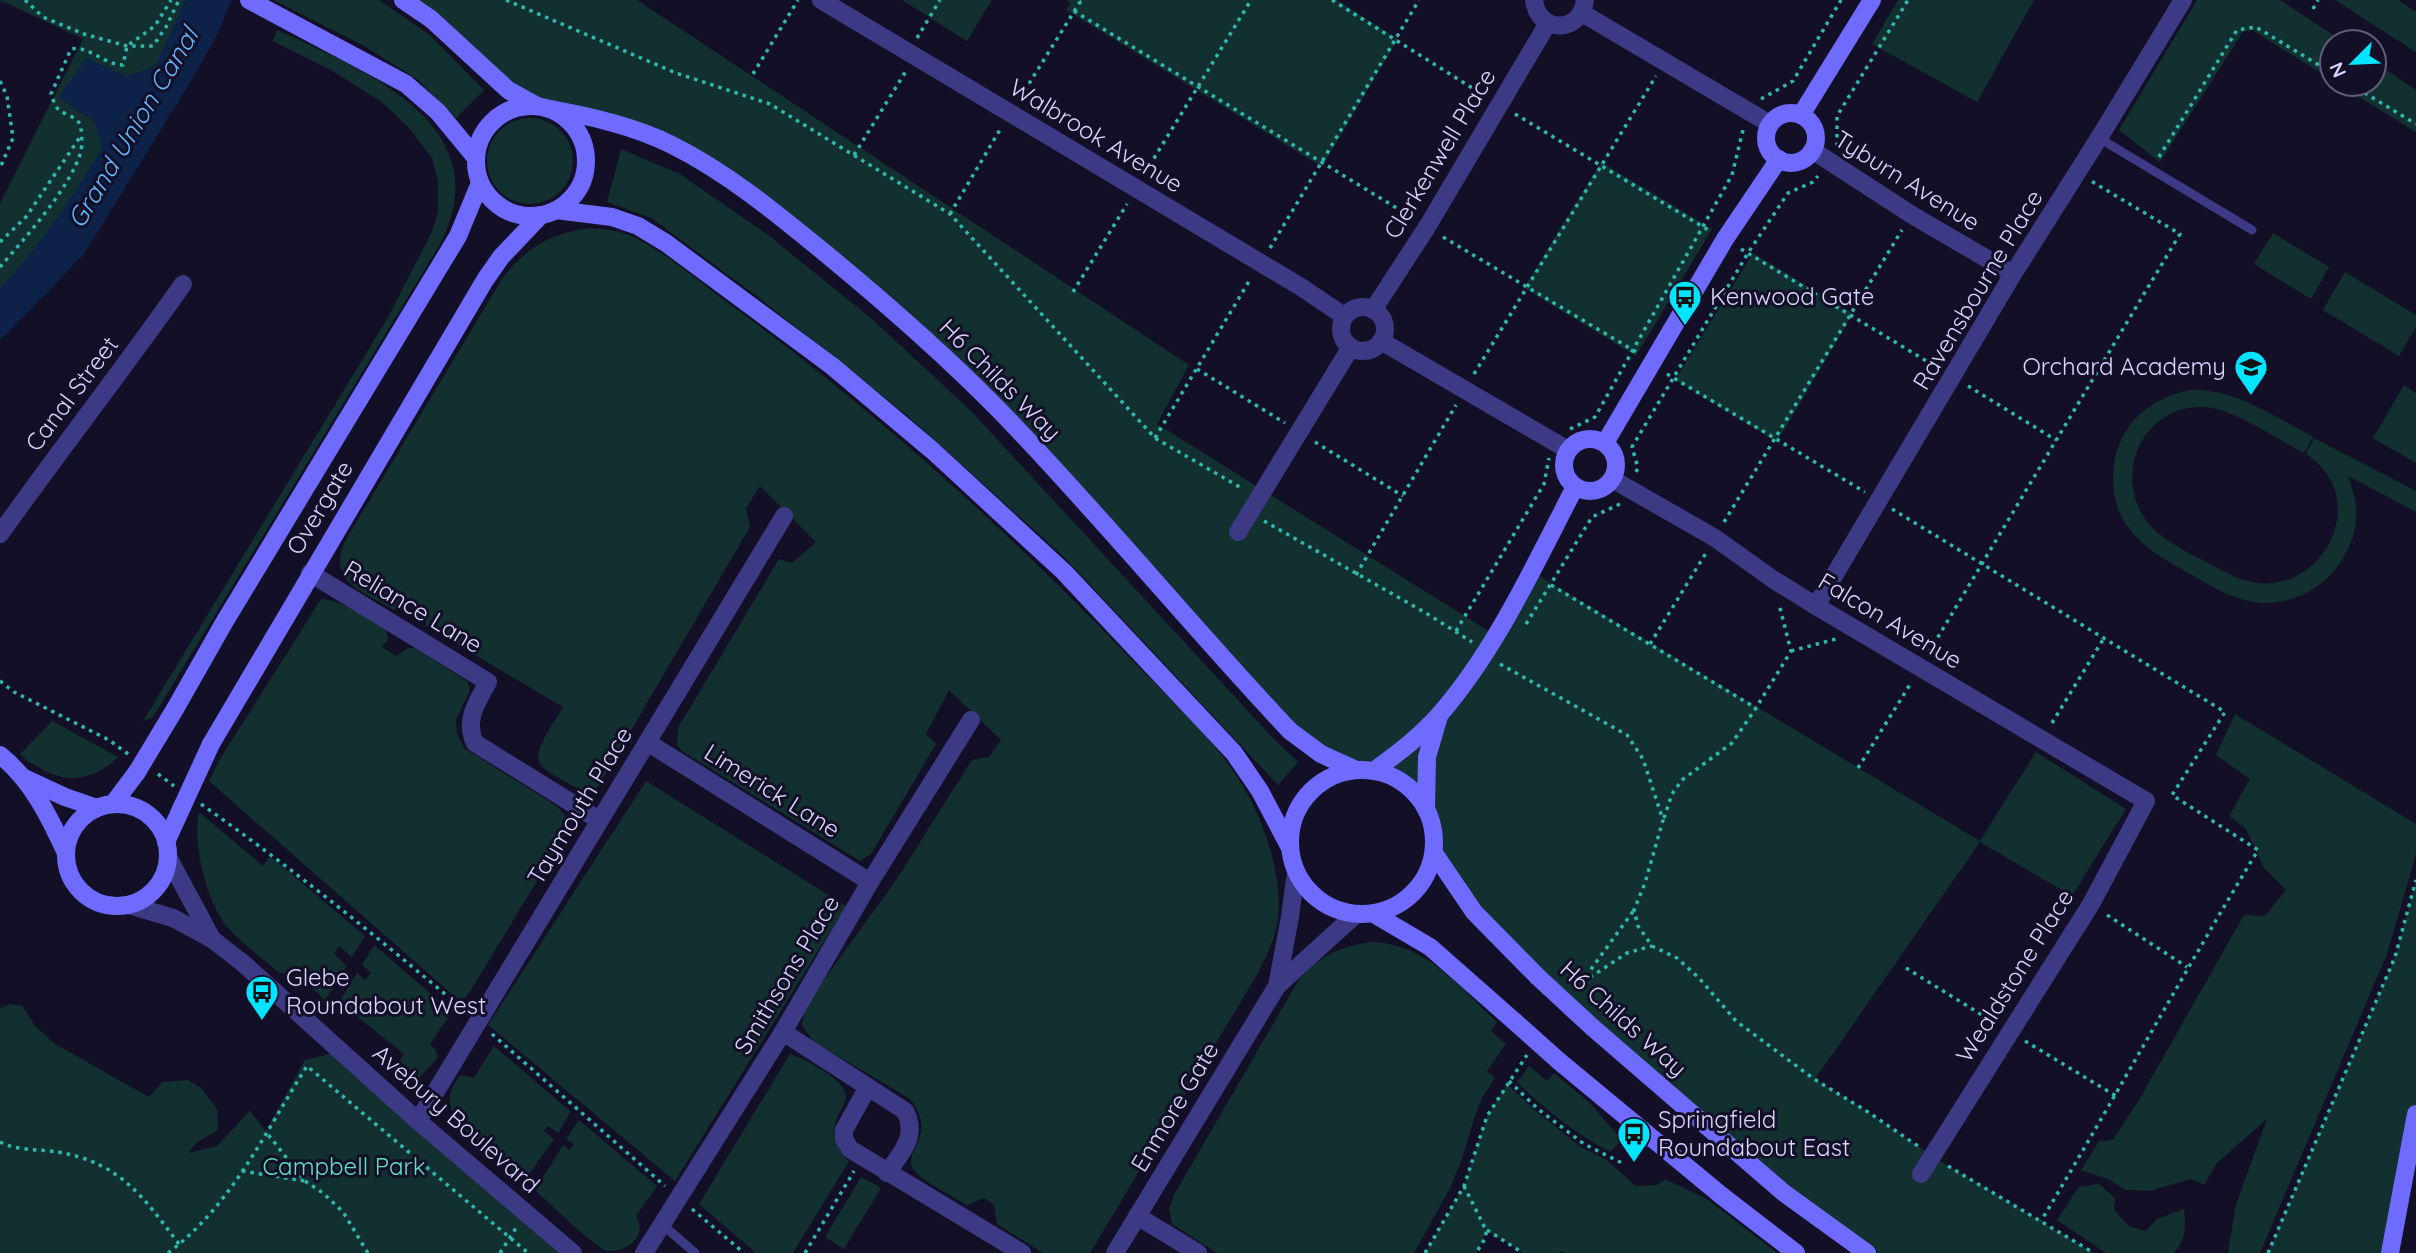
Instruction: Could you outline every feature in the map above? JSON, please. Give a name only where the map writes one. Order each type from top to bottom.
[{"type":"street","name":"H6 Childs Way","points":[[403,0],[440,27],[508,90],[544,107],[601,118],[671,145],[755,198],[863,284],[932,345],[999,410],[1290,731],[1321,754],[1354,769]]},
{"type":"street","name":"Walbrook Avenue","points":[[821,0],[1261,263],[1344,316]]},
{"type":"street","points":[[1534,0],[1536,11],[1555,26],[1570,24],[1583,7],[1664,63],[1770,124]]},
{"type":"street","points":[[1801,115],[1872,0]]},
{"type":"street","name":"Ravensbourne Place","points":[[1816,606],[2013,274],[2183,0]]},
{"type":"street","points":[[254,2],[406,84],[438,112],[476,158]]},
{"type":"street","name":"Clerkenwell Place","points":[[1373,310],[1427,227],[1548,23]]},
{"type":"street","points":[[549,212],[569,201],[579,188],[585,174],[583,142],[576,128],[565,117],[544,107],[519,106],[503,113],[489,124],[479,140],[476,158],[480,183],[488,195],[499,205],[527,216],[549,212],[612,218],[638,226],[667,243],[831,366],[933,451],[1064,572],[1234,754],[1260,792],[1289,846],[1296,872],[1310,893],[1331,908],[1355,915],[1374,914],[1395,907],[1414,893],[1427,875],[1434,853],[1434,830],[1426,808],[1413,790],[1394,777],[1375,770],[1354,769],[1333,775],[1314,787],[1300,803],[1291,824],[1289,846]]},
{"type":"street","points":[[1787,113],[1801,115],[1812,126],[1815,143],[1812,150],[1801,160],[1786,162],[1779,159],[1769,150],[1767,144],[1770,124],[1787,113]]},
{"type":"street","name":"Tyburn Avenue","points":[[1812,150],[1912,215],[2013,274]]},
{"type":"street","points":[[1605,443],[1725,239],[1779,159]]},
{"type":"street","name":"Overgate","points":[[105,806],[140,766],[175,709],[225,621],[457,236],[480,183]]},
{"type":"street","name":"Overgate","points":[[167,849],[189,804],[211,744],[485,280],[501,257],[549,212]]},
{"type":"street","name":"Canal Street","points":[[0,534],[183,284]]},
{"type":"street","points":[[1361,307],[1379,314],[1384,327],[1381,341],[1367,350],[1351,347],[1346,343],[1341,330],[1344,316],[1361,307]]},
{"type":"street","points":[[1381,341],[1563,447]]},
{"type":"street","points":[[1238,533],[1351,347]]},
{"type":"street","points":[[1581,440],[1598,440],[1605,443],[1615,456],[1616,472],[1600,489],[1591,491],[1575,487],[1565,474],[1563,447],[1581,440]]},
{"type":"street","name":"Falcon Avenue","points":[[1612,479],[1715,538],[1816,606],[2146,801]]},
{"type":"street","points":[[1375,770],[1407,746],[1440,714],[1484,651],[1525,582],[1575,487]]},
{"type":"street","name":"Taymouth Place","points":[[418,1121],[783,516]]},
{"type":"street","name":"Reliance Lane","points":[[310,573],[488,682],[469,723],[475,743],[599,820]]},
{"type":"street","points":[[1426,808],[1426,757],[1440,714]]},
{"type":"street","name":"Smithsons Place","points":[[644,1253],[783,1032],[870,882],[971,720]]},
{"type":"street","name":"Limerick Lane","points":[[647,742],[870,882]]},
{"type":"street","points":[[0,755],[24,778],[49,816],[66,853],[71,880],[90,899],[116,906],[129,905],[144,898],[157,887],[165,873],[167,849],[158,826],[146,813],[130,806],[105,806],[65,797],[24,778]]},
{"type":"street","name":"Wealdstone Place","points":[[1920,1174],[2091,904],[2146,801]]},
{"type":"street","points":[[66,853],[68,839],[75,826],[85,815],[105,806]]},
{"type":"street","name":"Avebury Boulevard","points":[[167,849],[212,939]]},
{"type":"street","name":"H6 Childs Way","points":[[1434,853],[1474,912],[1592,1027],[1784,1193],[1867,1253]]},
{"type":"street","name":"Enmore Gate","points":[[1276,986],[1296,872]]},
{"type":"street","name":"Avebury Boulevard","points":[[129,905],[173,918],[212,939],[244,964],[418,1121],[573,1253]]},
{"type":"street","points":[[1374,914],[1430,947],[1560,1062],[1722,1196],[1796,1253]]},
{"type":"street","name":"Enmore Gate","points":[[1115,1253],[1276,986],[1355,915]]},
{"type":"street","points":[[783,1032],[905,1111],[911,1122],[910,1133],[904,1148],[887,1173]]},
{"type":"street","points":[[868,1087],[844,1129],[844,1139],[850,1149],[1022,1253]]},
{"type":"street","points":[[2390,1253],[2416,1114]]},
{"type":"street","points":[[1137,1216],[1198,1253]]},
{"type":"lane","points":[[2099,138],[2252,230]]},
{"type":"lane","points":[[663,1225],[695,1253]]},
{"type":"path","points":[[25,0],[43,17],[84,34],[127,46],[153,46],[179,0]]},
{"type":"path","points":[[0,242],[26,217],[80,137],[82,128],[78,120],[57,108],[51,94],[71,49],[79,47],[114,65],[123,65],[127,46],[155,26],[172,0]]},
{"type":"path","points":[[506,0],[676,73],[770,104],[950,214],[1155,438],[1249,492],[1263,521],[1456,631],[1500,664],[1627,735],[1643,759],[1664,820]]},
{"type":"path","points":[[753,74],[797,0]]},
{"type":"path","points":[[853,155],[940,0]]},
{"type":"path","points":[[1073,292],[1251,0]]},
{"type":"path","points":[[1332,0],[1498,104],[1850,313],[2056,440]]},
{"type":"path","points":[[1155,438],[1419,0]]},
{"type":"path","points":[[1456,631],[1544,484],[1548,460],[1563,447],[1570,429],[1595,417],[1704,227],[1732,175],[1740,135],[1751,115],[1761,99],[1793,81],[1841,0]]},
{"type":"path","points":[[1522,630],[1592,517],[1620,505],[1638,468],[1632,447],[1748,253],[1788,193],[1813,181],[1829,162],[1839,144],[1837,116],[1908,0]]},
{"type":"path","points":[[2313,9],[2318,0]]},
{"type":"path","points":[[1074,11],[1879,501]]},
{"type":"path","points":[[2151,169],[2237,30],[2256,27],[2318,65]]},
{"type":"path","points":[[1356,575],[1664,63]]},
{"type":"path","points":[[0,81],[7,96],[13,138],[0,168]]},
{"type":"path","points":[[2373,98],[2416,124]]},
{"type":"path","points":[[0,267],[29,233],[68,177],[82,149],[80,137]]},
{"type":"path","points":[[1858,768],[2180,234],[2077,173]]},
{"type":"path","points":[[1650,644],[1912,215]]},
{"type":"path","points":[[1774,580],[1791,651]]},
{"type":"path","points":[[1551,585],[1756,708]]},
{"type":"path","points":[[1573,994],[1634,910],[1672,794],[1682,780],[1732,743],[1791,651],[1863,632]]},
{"type":"path","points":[[2042,740],[2104,638]]},
{"type":"path","points":[[0,681],[14,692],[109,740],[140,766],[174,786]]},
{"type":"path","points":[[189,804],[271,854],[357,921],[744,1253]]},
{"type":"path","points":[[2268,1253],[2395,957],[2416,880]]},
{"type":"path","points":[[2091,904],[2187,967]]},
{"type":"path","points":[[1634,910],[1638,926],[1652,946],[1677,958],[1699,978],[1736,1021],[1814,1079],[1932,1156],[2094,1253]]},
{"type":"path","points":[[1580,984],[1627,953],[1652,946]]},
{"type":"path","points":[[1425,1253],[1464,1186],[1487,1116],[1535,1045]]},
{"type":"path","points":[[172,1252],[214,1211],[307,1066],[528,1253]]},
{"type":"path","points":[[1509,1081],[1538,1109],[1584,1144],[1624,1164]]},
{"type":"path","points":[[266,1132],[305,1181],[343,1212],[368,1253]]},
{"type":"path","points":[[0,1142],[21,1148],[77,1156],[92,1160],[112,1171],[141,1194],[179,1244]]},
{"type":"path","points":[[804,1253],[862,1157]]},
{"type":"path","points":[[242,1171],[305,1181]]},
{"type":"path","points":[[1464,1186],[1486,1230],[1486,1237],[1476,1253]]},
{"type":"path","points":[[500,1253],[526,1212]]},
{"type":"path","points":[[1486,1230],[1523,1253]]},
{"type":"green space","points":[[0,0],[186,0],[155,67],[60,98],[95,122],[103,147],[55,221],[0,289],[0,203],[83,39]]},
{"type":"green space","points":[[273,0],[379,0],[431,36],[484,90],[456,118],[417,79],[364,46]]},
{"type":"green space","points":[[403,0],[637,0],[1189,365],[1157,424],[1495,635],[1531,571],[1980,841],[2036,752],[2126,809],[2072,896],[1980,842],[1815,1079],[1932,1156],[2094,1253],[1867,1253],[1538,977],[1434,853],[1427,813],[1413,792],[1392,776],[1378,771],[1356,770],[1321,754],[1061,476],[873,293],[671,145],[537,106]]},
{"type":"green space","points":[[902,0],[992,0],[967,41]]},
{"type":"green space","points":[[1066,0],[1337,0],[1398,39],[1322,167],[1066,10],[1071,3]]},
{"type":"green space","points":[[1898,0],[2034,0],[1977,102],[1872,44]]},
{"type":"green space","points":[[2197,0],[2280,0],[2323,28],[2318,28],[2318,71],[2252,30],[2243,32],[2160,162],[2119,130]]},
{"type":"green space","points":[[2335,0],[2398,0],[2416,12],[2416,52],[2388,34],[2388,28],[2379,28]]},
{"type":"green space","points":[[277,30],[347,63],[383,84],[414,107],[438,134],[453,166],[454,202],[440,244],[158,709],[152,718],[143,721],[387,319],[432,232],[438,211],[438,181],[432,158],[409,128],[382,102],[331,70],[273,41]]},
{"type":"green space","points":[[2388,71],[2416,90],[2416,132],[2361,98],[2388,98]]},
{"type":"green space","points":[[530,118],[554,125],[566,137],[573,161],[566,185],[554,197],[530,204],[506,197],[494,185],[487,161],[494,137],[506,125]]},
{"type":"green space","points":[[621,149],[680,174],[768,235],[872,319],[970,410],[1298,762],[1278,785],[1063,556],[909,417],[758,297],[651,218],[607,202]]},
{"type":"green space","points":[[1601,162],[1712,229],[1636,356],[1524,288]]},
{"type":"green space","points":[[590,228],[627,234],[666,257],[836,386],[939,473],[1038,565],[1195,724],[1237,776],[1255,809],[1272,855],[1278,887],[1278,918],[1273,940],[1258,973],[1090,1253],[1043,1253],[997,1224],[994,1205],[984,1198],[967,1205],[923,1179],[913,1169],[911,1162],[921,1133],[921,1123],[910,1099],[814,1042],[802,1026],[805,1006],[894,883],[972,760],[989,757],[1001,740],[949,690],[926,734],[936,744],[871,854],[860,861],[682,751],[677,745],[678,728],[779,559],[792,563],[816,542],[760,486],[746,508],[750,527],[594,791],[583,792],[541,765],[539,752],[542,744],[563,707],[426,626],[425,612],[410,603],[394,610],[360,591],[344,576],[340,567],[340,555],[345,541],[502,279],[520,259],[540,244],[563,234]]},
{"type":"green space","points":[[2273,233],[2329,267],[2311,299],[2254,264]]},
{"type":"green space","points":[[1753,253],[1853,314],[1777,442],[1675,380]]},
{"type":"green space","points":[[2345,272],[2416,315],[2416,327],[2399,356],[2323,310]]},
{"type":"green space","points":[[2404,385],[2416,393],[2416,463],[2373,438]]},
{"type":"green space","points":[[2192,390],[2240,399],[2313,437],[2304,453],[2247,421],[2213,408],[2190,408],[2171,414],[2154,425],[2142,441],[2135,459],[2132,479],[2136,499],[2152,528],[2186,551],[2235,577],[2264,583],[2290,579],[2312,565],[2328,546],[2337,523],[2337,498],[2327,474],[2306,454],[2314,438],[2416,491],[2416,512],[2348,476],[2356,506],[2351,543],[2331,574],[2317,586],[2301,596],[2264,603],[2237,597],[2211,586],[2155,553],[2133,534],[2118,508],[2113,486],[2117,451],[2131,424],[2158,401]]},
{"type":"green space","points":[[321,599],[347,606],[386,630],[388,640],[382,647],[396,656],[408,648],[415,648],[467,681],[470,690],[456,720],[457,734],[464,748],[557,806],[565,816],[568,830],[471,990],[461,1002],[209,781],[220,759]]},
{"type":"green space","points":[[2235,714],[2416,824],[2416,854],[2387,954],[2260,1253],[2228,1253],[2236,1204],[2267,1119],[2217,1163],[2204,1185],[2191,1179],[2150,1191],[2126,1190],[2108,1179],[2081,1170],[2099,1141],[2113,1140],[2139,1100],[2244,915],[2265,916],[2286,890],[2264,868],[2246,829],[2229,816],[2250,779],[2216,755]]},
{"type":"green space","points":[[52,721],[118,757],[100,771],[80,777],[59,776],[38,767],[20,754]]},
{"type":"green space","points":[[646,781],[846,906],[675,1181],[488,1025]]},
{"type":"green space","points":[[199,812],[263,866],[270,856],[365,936],[352,957],[339,946],[334,954],[347,966],[325,1000],[295,973],[280,973],[242,942],[222,920],[203,874],[197,825]]},
{"type":"green space","points":[[2416,880],[2416,1114],[2390,1253],[2268,1253],[2395,957]]},
{"type":"green space","points":[[1371,942],[1408,950],[1440,969],[1497,1022],[1491,1031],[1506,1044],[1487,1071],[1495,1078],[1482,1098],[1450,1188],[1414,1253],[1217,1253],[1172,1224],[1169,1209],[1175,1193],[1298,981],[1330,954]]},
{"type":"green space","points":[[374,945],[452,1012],[430,1044],[438,1058],[419,1078],[399,1061],[404,1054],[339,1002],[357,973],[365,980],[371,973],[362,965]]},
{"type":"green space","name":"Campbell Park","points":[[9,1004],[22,1006],[35,1026],[55,1044],[149,1097],[162,1082],[188,1080],[201,1088],[217,1109],[218,1130],[197,1142],[188,1153],[217,1146],[250,1111],[266,1131],[305,1060],[341,1051],[573,1253],[0,1253],[0,1008]]},
{"type":"green space","points":[[494,1046],[571,1112],[558,1133],[548,1126],[544,1131],[554,1139],[525,1180],[458,1124],[450,1105],[456,1081],[461,1075],[474,1078]]},
{"type":"green space","points":[[790,1054],[823,1070],[844,1089],[846,1099],[836,1122],[835,1135],[838,1146],[849,1161],[793,1253],[756,1253],[699,1204]]},
{"type":"green space","points":[[1529,1066],[1547,1081],[1554,1073],[1590,1103],[1622,1140],[1610,1152],[1550,1111],[1517,1082]]},
{"type":"green space","points":[[1507,1084],[1581,1147],[1607,1160],[1636,1186],[1657,1185],[1665,1179],[1707,1199],[1777,1253],[1523,1253],[1487,1231],[1476,1253],[1425,1253],[1464,1186],[1487,1116]]},
{"type":"green space","points":[[579,1120],[657,1186],[636,1216],[640,1229],[638,1236],[622,1249],[607,1251],[600,1247],[535,1190],[563,1145],[570,1150],[574,1144],[566,1139]]},
{"type":"green space","points":[[861,1177],[881,1188],[844,1249],[825,1237]]},
{"type":"green space","points":[[2099,1184],[2115,1198],[2114,1210],[2130,1227],[2146,1231],[2157,1219],[2184,1209],[2184,1232],[2174,1253],[2106,1253],[2057,1220],[2079,1187]]},
{"type":"water","name":"Grand Union Canal","points":[[186,0],[232,0],[215,39],[188,86],[84,254],[0,341],[0,289],[55,221],[103,147],[95,122],[59,97],[86,58],[126,76],[155,67]]},
{"type":"place","name":"Kenwood Gate","points":[[1685,327]]},
{"type":"place","name":"Orchard Academy","points":[[2251,397]]},
{"type":"place","name":"Glebe Roundabout West","points":[[262,1022]]},
{"type":"place","name":"Springfield Roundabout East","points":[[1634,1164]]}]
